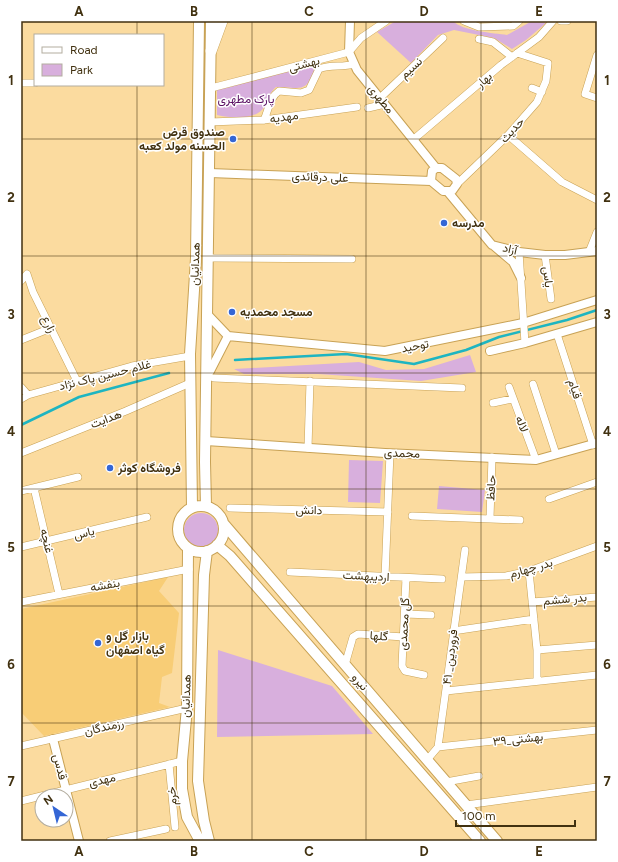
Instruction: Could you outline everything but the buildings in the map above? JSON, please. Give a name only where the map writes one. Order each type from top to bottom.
[{"type":"main road","name":"همدانیان","points":[[192,508],[190,356],[197,198],[199,21]]},
{"type":"main road","name":"همدانیان","points":[[206,506],[206,441],[211,378],[208,315],[211,21]]},
{"type":"main road","points":[[211,51],[222,21]]},
{"type":"main road","points":[[198,155],[203,158],[210,155]]},
{"type":"main road","points":[[197,198],[204,195],[210,197]]},
{"type":"main road","points":[[206,506],[217,512],[223,523],[222,539],[217,545],[207,551],[194,551],[188,548],[180,537],[179,523],[186,512],[192,508],[206,506]]},
{"type":"main road","name":"نیرو","points":[[223,523],[242,547],[494,838]]},
{"type":"main road","name":"نیرو","points":[[217,545],[230,556],[481,841]]},
{"type":"main road","points":[[230,556],[242,547]]},
{"type":"main road","name":"همدانیان","points":[[188,548],[187,708],[182,761],[182,789],[187,817],[200,841]]},
{"type":"main road","name":"همدانیان","points":[[207,551],[204,575],[198,781],[204,821],[209,841]]},
{"type":"street","name":"مطهری","points":[[350,21],[349,52],[357,70],[436,168]]},
{"type":"street","points":[[349,52],[361,38],[386,21]]},
{"type":"street","points":[[464,21],[479,27],[513,26],[519,21]]},
{"type":"street","name":"بهار","points":[[414,139],[515,55],[539,37],[554,21]]},
{"type":"street","points":[[561,21],[567,21]]},
{"type":"street","name":"نسیم","points":[[382,101],[443,38]]},
{"type":"street","points":[[479,39],[493,42],[515,55]]},
{"type":"street","name":"بهشتی","points":[[211,88],[349,52]]},
{"type":"street","name":"حدیث","points":[[457,184],[508,135],[538,102],[546,81],[548,64],[515,55]]},
{"type":"street","points":[[597,55],[585,94],[597,98]]},
{"type":"street","points":[[264,120],[270,101],[279,91],[301,93],[309,90],[319,69],[325,66],[346,67],[354,64]]},
{"type":"street","points":[[21,83],[34,83]]},
{"type":"street","points":[[532,88],[542,92]]},
{"type":"street","points":[[368,108],[382,101]]},
{"type":"street","name":"مهدیه","points":[[210,122],[264,120],[357,107]]},
{"type":"street","points":[[508,135],[562,182],[597,200]]},
{"type":"street","points":[[436,168],[442,168],[456,179],[457,184],[455,188],[448,192],[443,191],[431,181],[432,171],[436,168]]},
{"type":"street","name":"علی درقائدی","points":[[210,173],[431,181]]},
{"type":"street","name":"آزاد","points":[[448,192],[492,245],[519,252],[545,255],[565,255],[593,252]]},
{"type":"street","points":[[593,252],[597,232]]},
{"type":"street","points":[[492,245],[513,262],[521,278]]},
{"type":"street","points":[[519,252],[525,333]]},
{"type":"street","name":"یاس","points":[[545,255],[551,299]]},
{"type":"street","points":[[209,258],[352,259]]},
{"type":"street","name":"زارع","points":[[21,281],[27,274],[77,381]]},
{"type":"street","name":"توحید","points":[[228,336],[385,351],[525,333],[597,300]]},
{"type":"street","points":[[208,315],[228,336],[211,378],[462,388]]},
{"type":"street","points":[[490,351],[525,333],[557,334],[597,322]]},
{"type":"street","points":[[21,340],[51,328]]},
{"type":"street","name":"قیام","points":[[557,334],[595,444]]},
{"type":"street","name":"غلام حسین پاک نژاد","points":[[24,397],[132,366],[190,356]]},
{"type":"street","points":[[308,448],[310,381]]},
{"type":"street","name":"هدایت","points":[[21,453],[126,411],[190,382]]},
{"type":"street","points":[[533,384],[556,454]]},
{"type":"street","points":[[21,387],[24,397]]},
{"type":"street","name":"لاله","points":[[509,387],[512,399],[536,460]]},
{"type":"street","points":[[493,403],[512,399]]},
{"type":"street","name":"محمدی","points":[[206,441],[390,453],[536,460],[595,444]]},
{"type":"street","points":[[385,577],[390,453]]},
{"type":"street","name":"حافظ","points":[[490,518],[492,457]]},
{"type":"street","points":[[21,491],[78,477]]},
{"type":"street","points":[[549,498],[597,482]]},
{"type":"street","name":"غنچه","points":[[34,488],[59,594]]},
{"type":"street","name":"دانش","points":[[230,508],[388,512]]},
{"type":"street","points":[[412,516],[520,520]]},
{"type":"street","name":"یاس","points":[[21,548],[147,517]]},
{"type":"street","name":"بدر چهارم","points":[[462,577],[506,576],[529,571],[597,546]]},
{"type":"street","name":"۴۱ _فروردین","points":[[438,747],[465,550]]},
{"type":"street","name":"بنفشه","points":[[21,602],[189,570]]},
{"type":"street","points":[[529,571],[538,650],[537,681]]},
{"type":"street","name":"اردیبهشت","points":[[290,572],[442,579]]},
{"type":"street","name":"گل محمدی","points":[[406,578],[403,669],[424,675]]},
{"type":"street","name":"بدر ششم","points":[[532,602],[597,597]]},
{"type":"street","points":[[405,614],[431,615]]},
{"type":"street","points":[[453,631],[534,619]]},
{"type":"street","name":"گلها","points":[[345,665],[355,635],[404,637]]},
{"type":"street","points":[[538,650],[597,645]]},
{"type":"street","points":[[446,691],[597,675]]},
{"type":"street","name":"رزمندگان","points":[[21,746],[187,708]]},
{"type":"street","name":"۳۹_بهشتی","points":[[438,747],[597,730]]},
{"type":"street","name":"قدس","points":[[53,739],[65,788]]},
{"type":"street","points":[[427,760],[438,747]]},
{"type":"street","name":"مهدی","points":[[69,788],[182,761]]},
{"type":"street","name":"خرم","points":[[169,764],[175,827]]},
{"type":"street","points":[[446,782],[479,776]]},
{"type":"street","points":[[466,805],[597,787]]},
{"type":"street","name":"مهدی","points":[[21,800],[34,797]]},
{"type":"street","name":"قدس","points":[[74,822],[79,841]]},
{"type":"street","points":[[110,841],[166,829]]},
{"type":"street","points":[[481,841],[494,838]]},
{"type":"shaded area","name":"بازار گل و گیاه اصفهان","points":[[168,577],[159,591],[179,613],[172,673],[162,677],[159,703],[170,707],[44,736],[21,712],[21,609]]},
{"type":"green space","points":[[396,21],[453,21],[463,27],[507,35],[532,21],[546,23],[526,40],[512,49],[494,38],[454,30],[438,35],[411,63],[377,32]]},
{"type":"green space","name":"پارک مطهری","points":[[312,65],[315,73],[307,84],[299,88],[276,87],[270,94],[265,106],[256,114],[243,117],[217,115],[217,90]]},
{"type":"green space","points":[[470,355],[476,372],[421,381],[318,374],[244,374],[234,369],[359,362],[386,370],[424,369]]},
{"type":"green space","points":[[349,460],[383,461],[380,503],[348,502]]},
{"type":"green space","points":[[439,486],[485,490],[482,512],[437,509]]},
{"type":"green space","points":[[201,513],[207,514],[213,518],[217,524],[217,536],[213,542],[207,546],[201,547],[195,546],[189,542],[185,536],[184,530],[185,524],[189,518],[195,514]]},
{"type":"green space","points":[[218,650],[332,686],[373,734],[217,737]]},
{"type":"waterway","points":[[235,360],[346,354],[414,364],[466,350],[499,337],[567,320],[597,310]]},
{"type":"waterway","points":[[21,425],[79,397],[169,373]]},
{"type":"place","name":"صندوق قرض الحسنه مولد کعبه","points":[[233,139]]},
{"type":"place","name":"مدرسه","points":[[444,223]]},
{"type":"place","name":"مسجد محمدیه","points":[[232,312]]},
{"type":"place","name":"فروشگاه کوثر","points":[[110,468]]},
{"type":"place","name":"بازار گل و گیاه اصفهان","points":[[98,643]]}]
